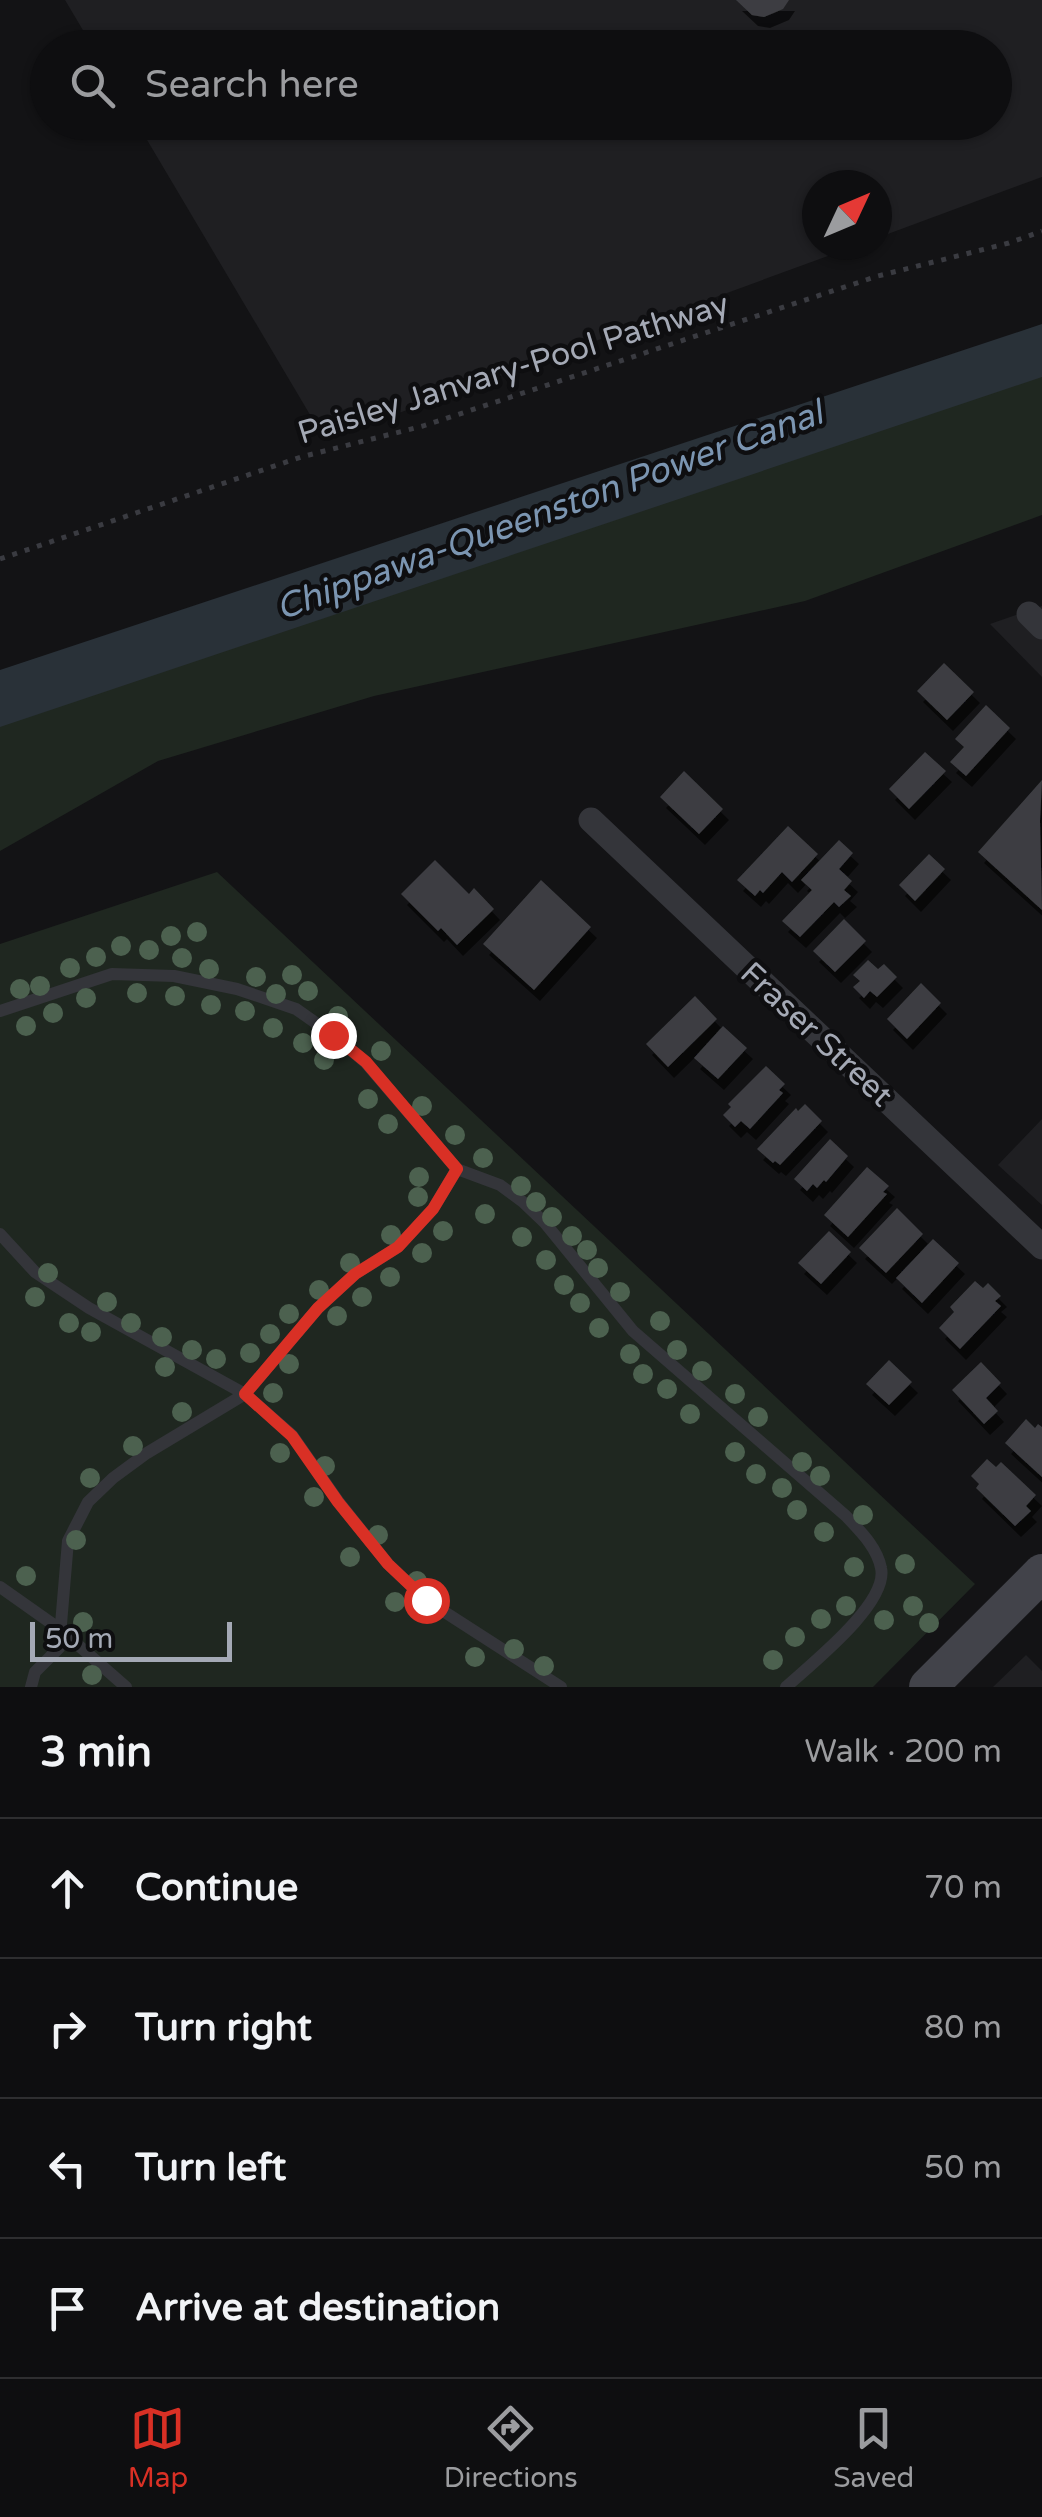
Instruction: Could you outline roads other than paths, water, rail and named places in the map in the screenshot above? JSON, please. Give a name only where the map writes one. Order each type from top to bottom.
[{"type":"main road","points":[[928,1687],[1042,1573]]},
{"type":"street","name":"Fraser Street","points":[[591,820],[1041,1244]]},
{"type":"lane","points":[[0,1011],[112,974],[174,976],[236,989],[296,1010],[366,1062],[457,1169],[500,1185],[523,1202],[545,1223],[633,1331],[846,1516],[870,1543],[882,1569],[880,1588],[856,1621],[786,1687]]},
{"type":"lane","points":[[31,1687],[35,1672],[60,1648],[68,1541],[88,1502],[147,1452],[245,1394],[318,1308],[355,1274],[398,1247],[433,1209],[457,1169]]},
{"type":"lane","points":[[0,1234],[34,1272],[89,1308],[245,1394],[292,1436],[388,1564],[426,1600],[561,1687]]},
{"type":"lane","points":[[0,1587],[61,1630],[126,1687]]},
{"type":"water","name":"Chippawa-Queenston Power Canal","points":[[1042,324],[1042,377],[0,727],[0,670]]}]
